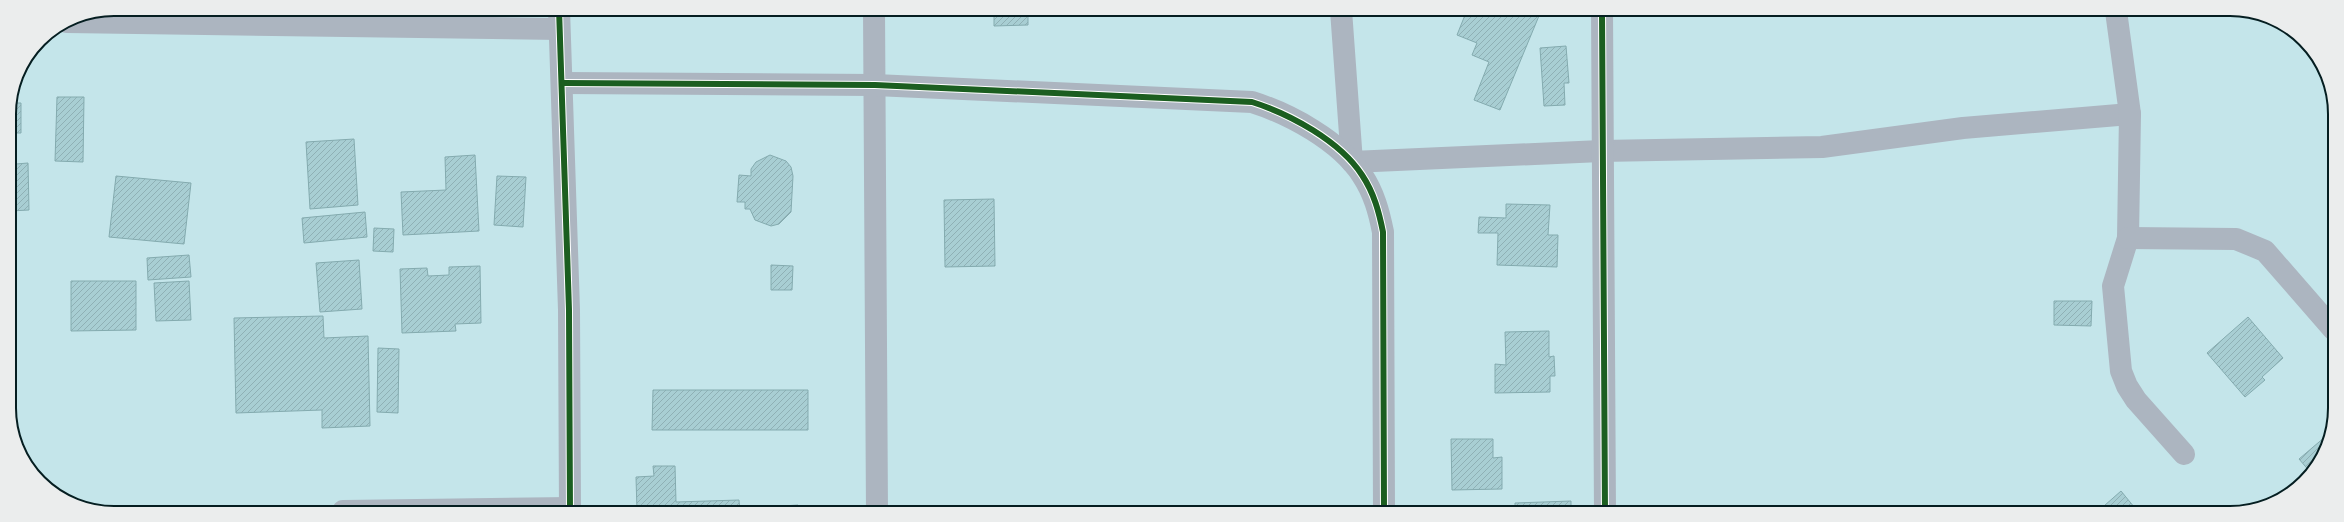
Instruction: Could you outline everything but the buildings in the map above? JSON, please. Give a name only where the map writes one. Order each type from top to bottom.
[{"type":"street","points":[[874,16],[877,506]]},
{"type":"street","points":[[1341,16],[1352,162]]},
{"type":"street","points":[[1602,16],[1601,151],[1605,506]]},
{"type":"street","points":[[2117,16],[2130,114],[2128,238],[2113,286],[2121,372],[2127,386],[2136,400],[2184,454]]},
{"type":"street","points":[[81,21],[172,17],[559,19],[563,83],[568,310],[570,506]]},
{"type":"street","points":[[563,83],[875,85],[1252,102],[1294,119],[1322,137],[1352,162],[1362,175],[1371,191],[1378,209],[1383,232],[1384,506]]},
{"type":"street","points":[[1352,162],[1601,151],[1822,147],[1964,128],[2130,114]]},
{"type":"street","points":[[2128,238],[2236,239],[2265,251],[2328,323]]},
{"type":"cycle path","points":[[559,16],[569,310],[570,506]]},
{"type":"cycle path","points":[[1602,16],[1605,506]]},
{"type":"cycle path","points":[[563,83],[875,85],[1252,102],[1298,121],[1328,140],[1353,163],[1370,189],[1376,203],[1383,232],[1384,506]]}]
